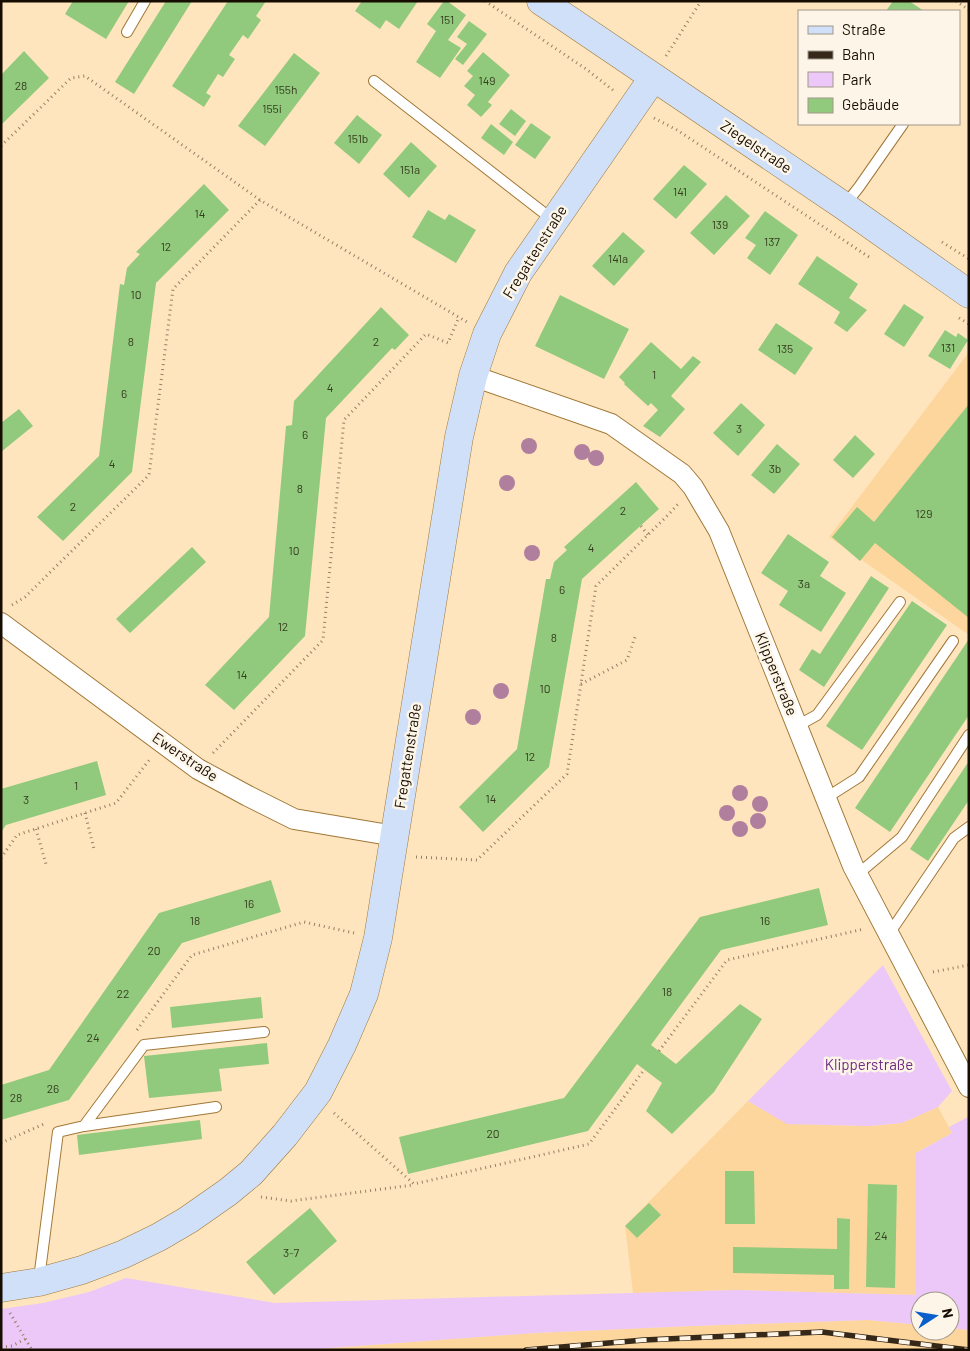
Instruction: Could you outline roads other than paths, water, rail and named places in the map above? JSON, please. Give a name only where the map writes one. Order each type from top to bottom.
[{"type":"street","name":"Ziegelstraße","points":[[541,1],[844,206],[960,304]]},
{"type":"street","name":"Fregattenstraße","points":[[6,1300],[39,1282],[82,1270],[124,1254],[188,1220],[252,1173],[285,1135],[318,1092],[342,1045],[364,994],[378,938],[459,437],[473,376],[487,334],[518,273],[653,78]]},
{"type":"street","name":"Klipperstraße","points":[[473,376],[611,424],[682,474],[693,487],[719,531],[858,874],[969,1087]]},
{"type":"street","name":"Ewerstraße","points":[[5,615],[163,743],[198,769],[294,819],[393,845]]},
{"type":"lane","points":[[127,32],[145,1]]},
{"type":"lane","points":[[374,81],[554,220]]},
{"type":"lane","points":[[844,206],[902,125]]},
{"type":"lane","points":[[797,726],[817,715],[900,602]]},
{"type":"lane","points":[[826,798],[859,777],[953,641]]},
{"type":"lane","points":[[858,874],[902,837],[969,735]]},
{"type":"lane","points":[[886,929],[954,838],[969,826]]},
{"type":"lane","points":[[84,1126],[144,1045],[264,1032]]},
{"type":"lane","points":[[39,1282],[58,1132],[84,1126],[216,1107]]},
{"type":"railway","points":[[526,1350],[644,1340],[822,1332],[969,1350]]}]
